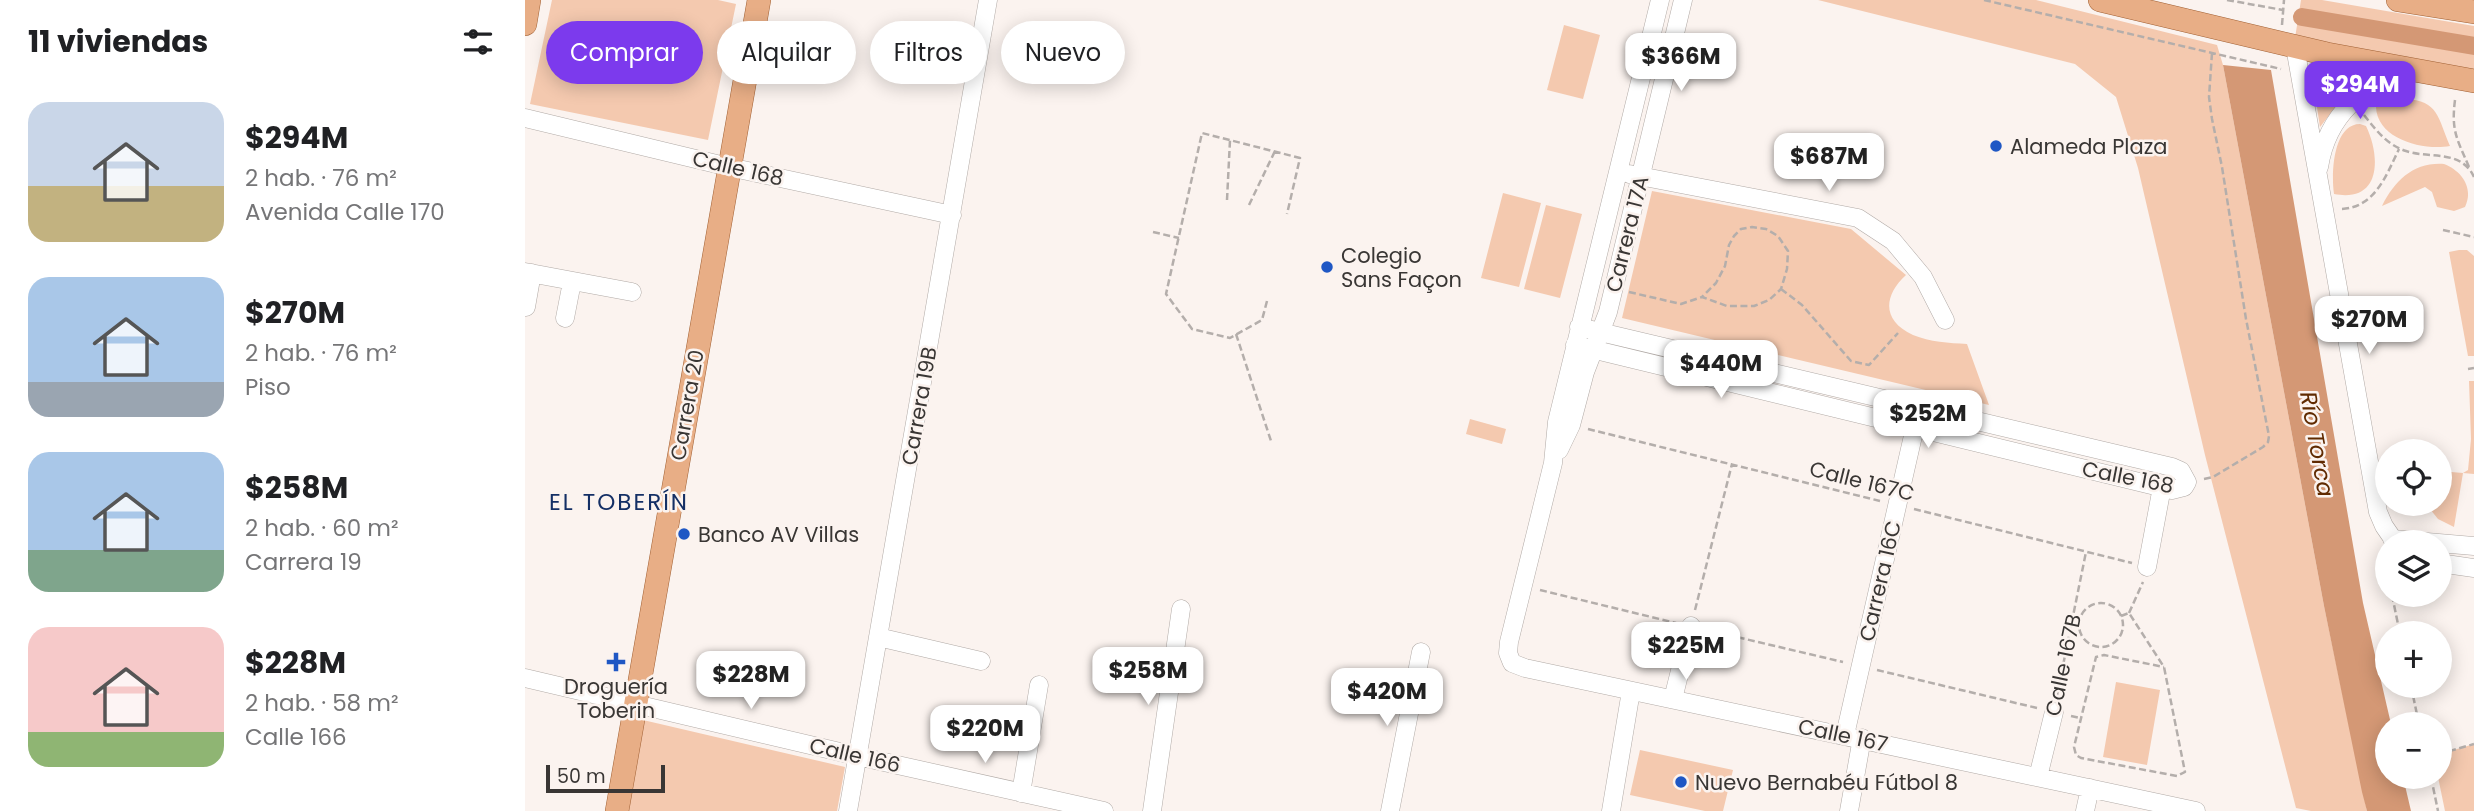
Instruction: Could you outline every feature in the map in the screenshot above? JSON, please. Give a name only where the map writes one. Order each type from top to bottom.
[{"type":"main road","points":[[525,24],[529,0]]},
{"type":"main road","name":"Carrera 20","points":[[617,811],[759,0]]},
{"type":"main road","points":[[2100,0],[2295,47],[2474,81]]},
{"type":"main road","points":[[2399,0],[2474,12]]},
{"type":"street","name":"Carrera 19B","points":[[848,811],[988,0]]},
{"type":"street","name":"Carrera 17A","points":[[1509,642],[1553,463],[1557,422],[1577,336],[1660,0]]},
{"type":"street","name":"Carrera 17A","points":[[1553,463],[1571,425],[1585,372],[1608,312],[1683,0]]},
{"type":"street","points":[[2295,47],[2378,512],[2388,530]]},
{"type":"street","points":[[2318,185],[2324,144],[2346,108],[2369,88],[2384,80],[2419,71]]},
{"type":"street","name":"Calle 168","points":[[525,118],[729,167],[952,215]]},
{"type":"street","points":[[1618,172],[1858,218],[1893,241],[1923,277],[1945,320]]},
{"type":"street","points":[[526,307],[528,273],[632,292]]},
{"type":"street","points":[[565,318],[572,282]]},
{"type":"street","name":"Calle 168","points":[[1600,332],[2172,467],[2181,471],[2187,482],[2184,488],[2179,490],[2162,488],[1593,350],[1577,336],[1600,332]]},
{"type":"street","name":"Carrera 16C","points":[[1849,811],[1860,666],[1915,427]]},
{"type":"street","points":[[2147,567],[2162,488]]},
{"type":"street","points":[[2452,544],[2474,546]]},
{"type":"street","points":[[2452,565],[2474,568]]},
{"type":"street","points":[[1152,811],[1181,609]]},
{"type":"street","points":[[1673,699],[1691,626]]},
{"type":"street","points":[[878,637],[981,661]]},
{"type":"street","name":"Calle 167","points":[[1509,642],[1507,653],[1512,663],[1525,668],[2038,776],[2152,806],[2196,811]]},
{"type":"street","points":[[1390,811],[1421,652]]},
{"type":"street","name":"Calle 166","points":[[525,678],[1104,811]]},
{"type":"street","points":[[1021,793],[1039,685]]},
{"type":"street","points":[[1611,811],[1631,691]]},
{"type":"street","name":"Calle 167B","points":[[2038,776],[2054,712]]},
{"type":"street","points":[[2085,811],[2090,788]]},
{"type":"path","points":[[1984,0],[2288,70]]},
{"type":"path","points":[[2227,0],[2283,10],[2284,0]]},
{"type":"path","points":[[2187,482],[2213,477],[2263,447],[2269,436],[2212,119],[2209,97],[2212,53]]},
{"type":"path","points":[[2312,75],[2340,80],[2351,92]]},
{"type":"path","points":[[2455,100],[2452,121],[2455,135],[2474,177]]},
{"type":"path","points":[[2361,111],[2383,138],[2399,148],[2408,152],[2454,158],[2469,167]]},
{"type":"path","points":[[1267,300],[1262,320],[1230,338],[1192,330],[1166,294],[1202,133],[1300,158],[1287,214]]},
{"type":"path","points":[[1227,200],[1230,140]]},
{"type":"path","points":[[2337,209],[2354,208],[2376,192],[2399,148]]},
{"type":"path","points":[[1249,205],[1275,151]]},
{"type":"path","points":[[1620,290],[1681,304],[1702,297],[1716,283],[1725,265],[1729,244],[1741,229],[1766,229],[1779,236],[1788,251],[1787,270],[1781,289],[1769,300],[1741,308],[1702,297]]},
{"type":"path","points":[[2443,230],[2474,237]]},
{"type":"path","points":[[1153,232],[1179,238]]},
{"type":"path","points":[[1781,289],[1802,305],[1851,361],[1870,365],[1898,333]]},
{"type":"path","points":[[1236,334],[1271,441]]},
{"type":"path","points":[[2468,369],[2474,368]]},
{"type":"path","name":"Calle 167C","points":[[1571,425],[2147,567]]},
{"type":"path","points":[[1691,626],[1732,464]]},
{"type":"path","name":"Calle 167B","points":[[2054,712],[2086,552]]},
{"type":"path","points":[[2121,616],[2129,613],[2142,587],[2147,567]]},
{"type":"path","points":[[1523,586],[2054,712]]},
{"type":"path","points":[[2106,604],[2121,616],[2121,635],[2117,641],[2105,647],[2092,646],[2080,632],[2080,618],[2093,605],[2106,604]]},
{"type":"path","points":[[2129,613],[2164,667],[2185,768],[2183,774],[2177,776],[2076,755],[2074,747],[2096,657],[2104,655],[2164,667]]},
{"type":"path","points":[[2069,638],[2080,632]]},
{"type":"path","points":[[2452,750],[2474,744]]},
{"type":"path","points":[[2433,789],[2438,811]]},
{"type":"shaded area","points":[[552,0],[718,0],[736,4],[732,21],[717,21],[717,84],[720,84],[708,140],[530,104],[546,28],[546,84],[703,84],[703,21],[548,21]]},
{"type":"shaded area","points":[[1818,0],[2036,0],[2217,45],[2223,65],[2324,606],[2367,811],[2311,811],[2296,808],[2205,455],[2138,168],[2116,97],[2075,64]]},
{"type":"shaded area","points":[[2301,0],[2322,0],[2474,26],[2474,71],[2295,38]]},
{"type":"shaded area","points":[[1564,25],[1600,35],[1583,99],[1547,90]]},
{"type":"shaded area","points":[[2313,81],[2336,85],[2347,97],[2320,127]]},
{"type":"shaded area","points":[[2405,99],[2416,100],[2431,107],[2450,146],[2427,147],[2415,144],[2393,135],[2384,127],[2378,118],[2376,107]]},
{"type":"shaded area","points":[[2351,126],[2366,126],[2371,138],[2375,164],[2373,175],[2369,185],[2361,192],[2349,195],[2334,194],[2334,163],[2339,141]]},
{"type":"shaded area","points":[[2444,164],[2456,171],[2465,181],[2468,193],[2465,207],[2454,211],[2437,207],[2432,192],[2425,187],[2382,206],[2393,188],[2407,174],[2423,166]]},
{"type":"shaded area","points":[[1652,191],[1851,229],[1906,275],[1898,283],[1890,300],[1889,308],[1896,323],[1919,337],[1967,344],[1989,405],[1622,318]]},
{"type":"shaded area","points":[[1503,193],[1541,203],[1519,287],[1481,278]]},
{"type":"shaded area","points":[[1546,205],[1582,214],[1560,298],[1524,289]]},
{"type":"shaded area","points":[[2467,250],[2474,256],[2474,356],[2468,356],[2449,252]]},
{"type":"shaded area","points":[[2469,381],[2474,381],[2474,474],[2463,473],[2468,470],[2471,439]]},
{"type":"shaded area","points":[[1470,419],[1506,429],[1502,444],[1466,434]]},
{"type":"shaded area","points":[[2452,472],[2463,473],[2454,527],[2436,516],[2452,516]]},
{"type":"shaded area","points":[[2116,682],[2160,690],[2147,765],[2103,757]]},
{"type":"shaded area","points":[[643,720],[845,767],[837,811],[628,811]]},
{"type":"shaded area","points":[[2474,744],[2474,811],[2445,811],[2440,789],[2452,789],[2452,750]]},
{"type":"shaded area","name":"Nuevo Bernabéu Fútbol 8","points":[[1640,750],[1733,770],[1723,811],[1705,811],[1630,795]]},
{"type":"water","name":"Río Torca","points":[[2223,65],[2271,70],[2363,603],[2375,655],[2375,698],[2385,698],[2388,712],[2375,712],[2375,789],[2406,789],[2411,811],[2367,811],[2324,606]]},
{"type":"waterway","points":[[2302,17],[2474,46]]},
{"type":"place","name":"Alameda Plaza","points":[[1996,146]]},
{"type":"place","name":"Colegio Sans Façon","points":[[1327,267]]},
{"type":"place","name":"Banco AV Villas","points":[[684,534]]},
{"type":"place","name":"Droguería Toberin","points":[[616,662]]},
{"type":"place","name":"Nuevo Bernabéu Fútbol 8","points":[[1681,782]]},
{"type":"district","name":"EL TOBERÍN","points":[[619,502]]}]
